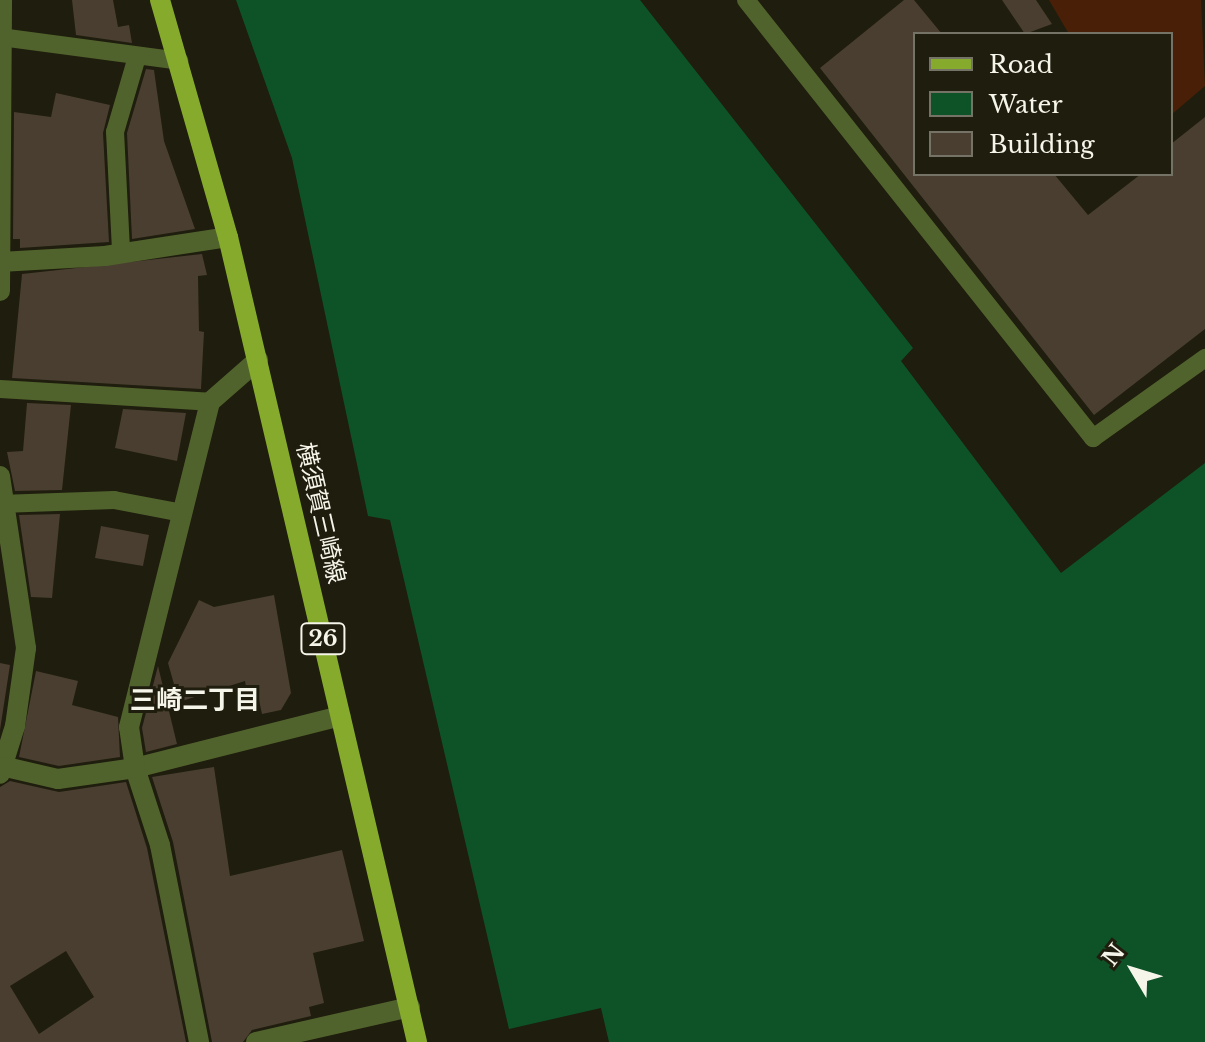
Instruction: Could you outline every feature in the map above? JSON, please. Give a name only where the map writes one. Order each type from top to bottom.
[{"type":"main road","name":"横須賀三崎線","points":[[160,0],[228,237],[417,1042]]},
{"type":"street","points":[[0,291],[2,0]]},
{"type":"street","points":[[0,262],[228,237]]},
{"type":"street","points":[[199,1042],[160,845],[135,768],[131,709],[210,402],[258,360]]},
{"type":"street","points":[[0,476],[0,504],[26,648],[3,770],[58,779],[135,768],[341,716]]},
{"type":"street","points":[[256,1042],[410,1007]]},
{"type":"lane","points":[[746,0],[1093,438],[1205,358]]},
{"type":"lane","points":[[3,37],[136,60],[179,61]]},
{"type":"lane","points":[[121,250],[115,132],[136,60]]},
{"type":"lane","points":[[0,389],[210,402]]},
{"type":"lane","points":[[0,504],[114,500],[182,513]]},
{"type":"shaded area","points":[[1049,0],[1201,0],[1205,86],[1173,113],[1173,32],[1068,32]]},
{"type":"water","points":[[236,0],[640,0],[913,348],[901,361],[1061,573],[1205,463],[1205,1042],[609,1042],[601,1008],[509,1029],[390,520],[368,516],[292,158]]},
{"type":"building","points":[[72,0],[113,0],[118,27],[129,25],[132,43],[76,35]]},
{"type":"building","points":[[904,0],[914,0],[940,32],[913,32],[913,176],[1056,176],[1088,215],[1138,176],[1173,176],[1173,142],[1205,117],[1205,329],[1094,415],[820,68]]},
{"type":"building","points":[[1002,0],[1036,0],[1052,24],[1024,32]]},
{"type":"building","points":[[146,69],[154,70],[164,141],[195,229],[132,239],[127,133]]},
{"type":"building","points":[[56,93],[110,105],[103,133],[109,242],[20,248],[20,239],[13,239],[14,112],[51,117]]},
{"type":"building","points":[[202,254],[207,275],[198,276],[199,331],[204,332],[201,389],[12,378],[22,274]]},
{"type":"building","points":[[27,403],[71,405],[62,490],[15,491],[7,452],[23,451]]},
{"type":"building","points":[[123,409],[186,413],[177,461],[115,448]]},
{"type":"building","points":[[60,514],[52,598],[31,597],[19,515]]},
{"type":"building","points":[[101,526],[149,535],[143,566],[95,558]]},
{"type":"building","points":[[274,595],[291,693],[281,710],[262,714],[257,691],[247,693],[245,681],[179,702],[168,663],[199,600],[214,607]]},
{"type":"building","points":[[0,663],[10,665],[0,730]]},
{"type":"building","points":[[158,666],[177,744],[146,752],[142,728]]},
{"type":"building","points":[[36,671],[78,681],[72,705],[118,717],[120,757],[59,766],[19,757]]},
{"type":"building","points":[[214,767],[230,876],[342,850],[364,941],[313,953],[324,1003],[309,1007],[311,1016],[252,1030],[243,1042],[212,1042],[173,842],[152,777]]},
{"type":"building","points":[[10,781],[59,792],[126,782],[147,848],[186,1042],[0,1042],[0,787]],"holes":[[[66,951],[94,997],[39,1034],[10,986]]]},
{"type":"district","name":"三崎二丁目","points":[[195,701]]}]
